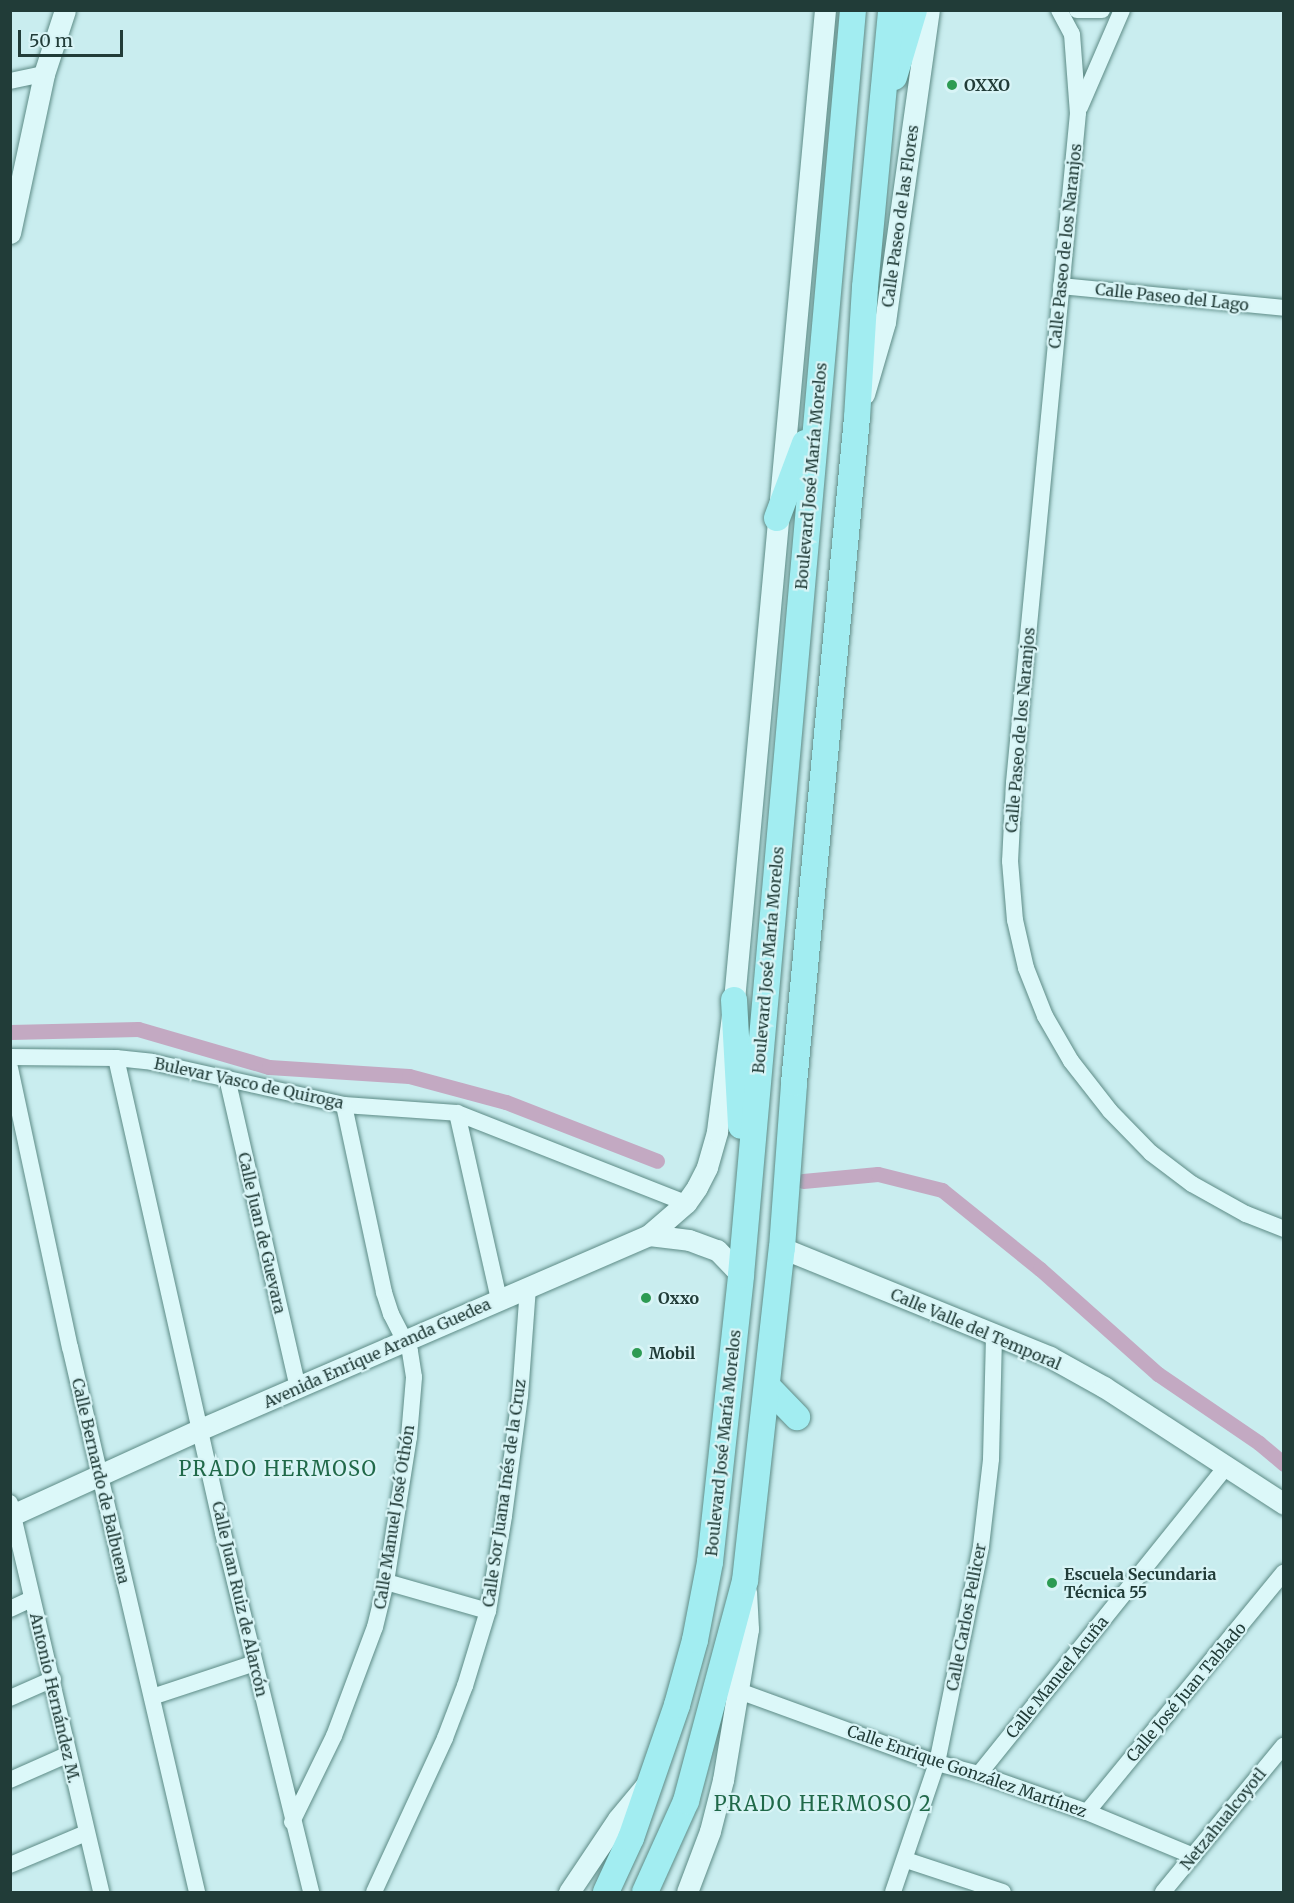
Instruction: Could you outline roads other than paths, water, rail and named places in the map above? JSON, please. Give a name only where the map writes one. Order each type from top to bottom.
[{"type":"main road","points":[[881,117],[914,10]]},
{"type":"main road","name":"Boulevard José María Morelos","points":[[606,1893],[632,1838],[649,1782],[677,1705],[695,1640],[706,1588],[741,1275],[853,16]]},
{"type":"main road","points":[[645,1893],[686,1801],[745,1581],[782,1248],[794,1083],[857,418],[890,19]]},
{"type":"main road","points":[[777,518],[817,412]]},
{"type":"main road","points":[[734,1000],[746,1217]]},
{"type":"main road","points":[[768,1387],[797,1417]]},
{"type":"street","points":[[10,233],[44,74],[65,10]]},
{"type":"street","name":"Boulevard José María Morelos","points":[[649,1236],[686,1203],[707,1167],[717,1131],[734,1000],[825,10]]},
{"type":"street","name":"Calle Paseo de las Flores","points":[[857,418],[885,322],[929,10]]},
{"type":"street","name":"Calle Paseo de los Naranjos","points":[[1059,10],[1072,34],[1076,56],[1078,113],[1013,794],[1010,861],[1015,920],[1026,968],[1045,1016],[1071,1061],[1110,1111],[1143,1144],[1192,1184],[1246,1214],[1284,1229]]},
{"type":"street","points":[[1077,10],[1102,10]]},
{"type":"street","name":"Calle Paseo de los Naranjos","points":[[1078,113],[1122,10]]},
{"type":"street","points":[[10,81],[44,74]]},
{"type":"street","name":"Calle Paseo del Lago","points":[[1061,286],[1284,308]]},
{"type":"street","name":"Bulevar Vasco de Quiroga","points":[[10,1057],[116,1058],[152,1062],[344,1105],[457,1113],[686,1203]]},
{"type":"street","name":"Calle Juan Ruiz de Alarcón","points":[[116,1058],[223,1533],[311,1893]]},
{"type":"street","name":"Calle Bernardo de Balbuena","points":[[10,1068],[70,1347],[197,1893]]},
{"type":"street","name":"Calle Juan de Guevara","points":[[227,1078],[298,1388]]},
{"type":"street","name":"Calle Manuel José Othón","points":[[292,1822],[334,1736],[375,1627],[386,1582],[409,1437],[414,1377],[410,1351],[384,1292],[344,1105]]},
{"type":"street","points":[[457,1113],[499,1299]]},
{"type":"street","name":"Avenida Enrique Aranda Guedea","points":[[11,1511],[101,1476],[201,1429],[649,1236],[689,1240],[717,1250],[741,1275]]},
{"type":"street","name":"Calle Valle del Temporal","points":[[782,1248],[1050,1357],[1104,1387],[1284,1504]]},
{"type":"street","name":"Calle Sor Juana Inés de la Cruz","points":[[374,1893],[445,1738],[465,1686],[488,1611],[513,1451],[528,1288]]},
{"type":"street","name":"Calle Carlos Pellicer","points":[[893,1893],[937,1763],[981,1546],[991,1459],[994,1333]]},
{"type":"street","name":"Calle Manuel Acuña","points":[[979,1774],[1226,1467]]},
{"type":"street","name":"Antonio Hernández M.","points":[[11,1511],[31,1599],[53,1679],[101,1893]]},
{"type":"street","name":"Calle José Juan Tablado","points":[[1087,1812],[1284,1572]]},
{"type":"street","points":[[687,1893],[716,1808],[739,1691],[748,1629],[745,1581]]},
{"type":"street","points":[[386,1582],[488,1611]]},
{"type":"street","points":[[10,1609],[31,1599]]},
{"type":"street","points":[[152,1697],[255,1663]]},
{"type":"street","points":[[10,1698],[53,1679]]},
{"type":"street","name":"Calle Enrique González Martínez","points":[[739,1691],[937,1763],[979,1774],[1087,1812],[1193,1856]]},
{"type":"street","name":"Netzahualcoyotl","points":[[1163,1893],[1193,1856],[1278,1763],[1284,1745]]},
{"type":"street","points":[[10,1780],[69,1754]]},
{"type":"street","points":[[569,1893],[618,1819],[649,1782]]},
{"type":"street","points":[[10,1865],[86,1833]]},
{"type":"street","points":[[906,1860],[1003,1893]]},
{"type":"waterway","points":[[10,1032],[138,1029],[269,1067],[409,1076],[506,1102],[657,1161]]},
{"type":"waterway","points":[[803,1181],[878,1174],[942,1190],[1040,1269],[1158,1374],[1259,1443],[1284,1464]]},
{"type":"place","name":"OXXO","points":[[952,85]]},
{"type":"place","name":"Oxxo","points":[[646,1298]]},
{"type":"place","name":"Mobil","points":[[637,1353]]},
{"type":"place","name":"Escuela Secundaria Técnica 55","points":[[1052,1583]]},
{"type":"district","name":"PRADO HERMOSO","points":[[278,1468]]},
{"type":"district","name":"PRADO HERMOSO 2","points":[[823,1803]]}]
